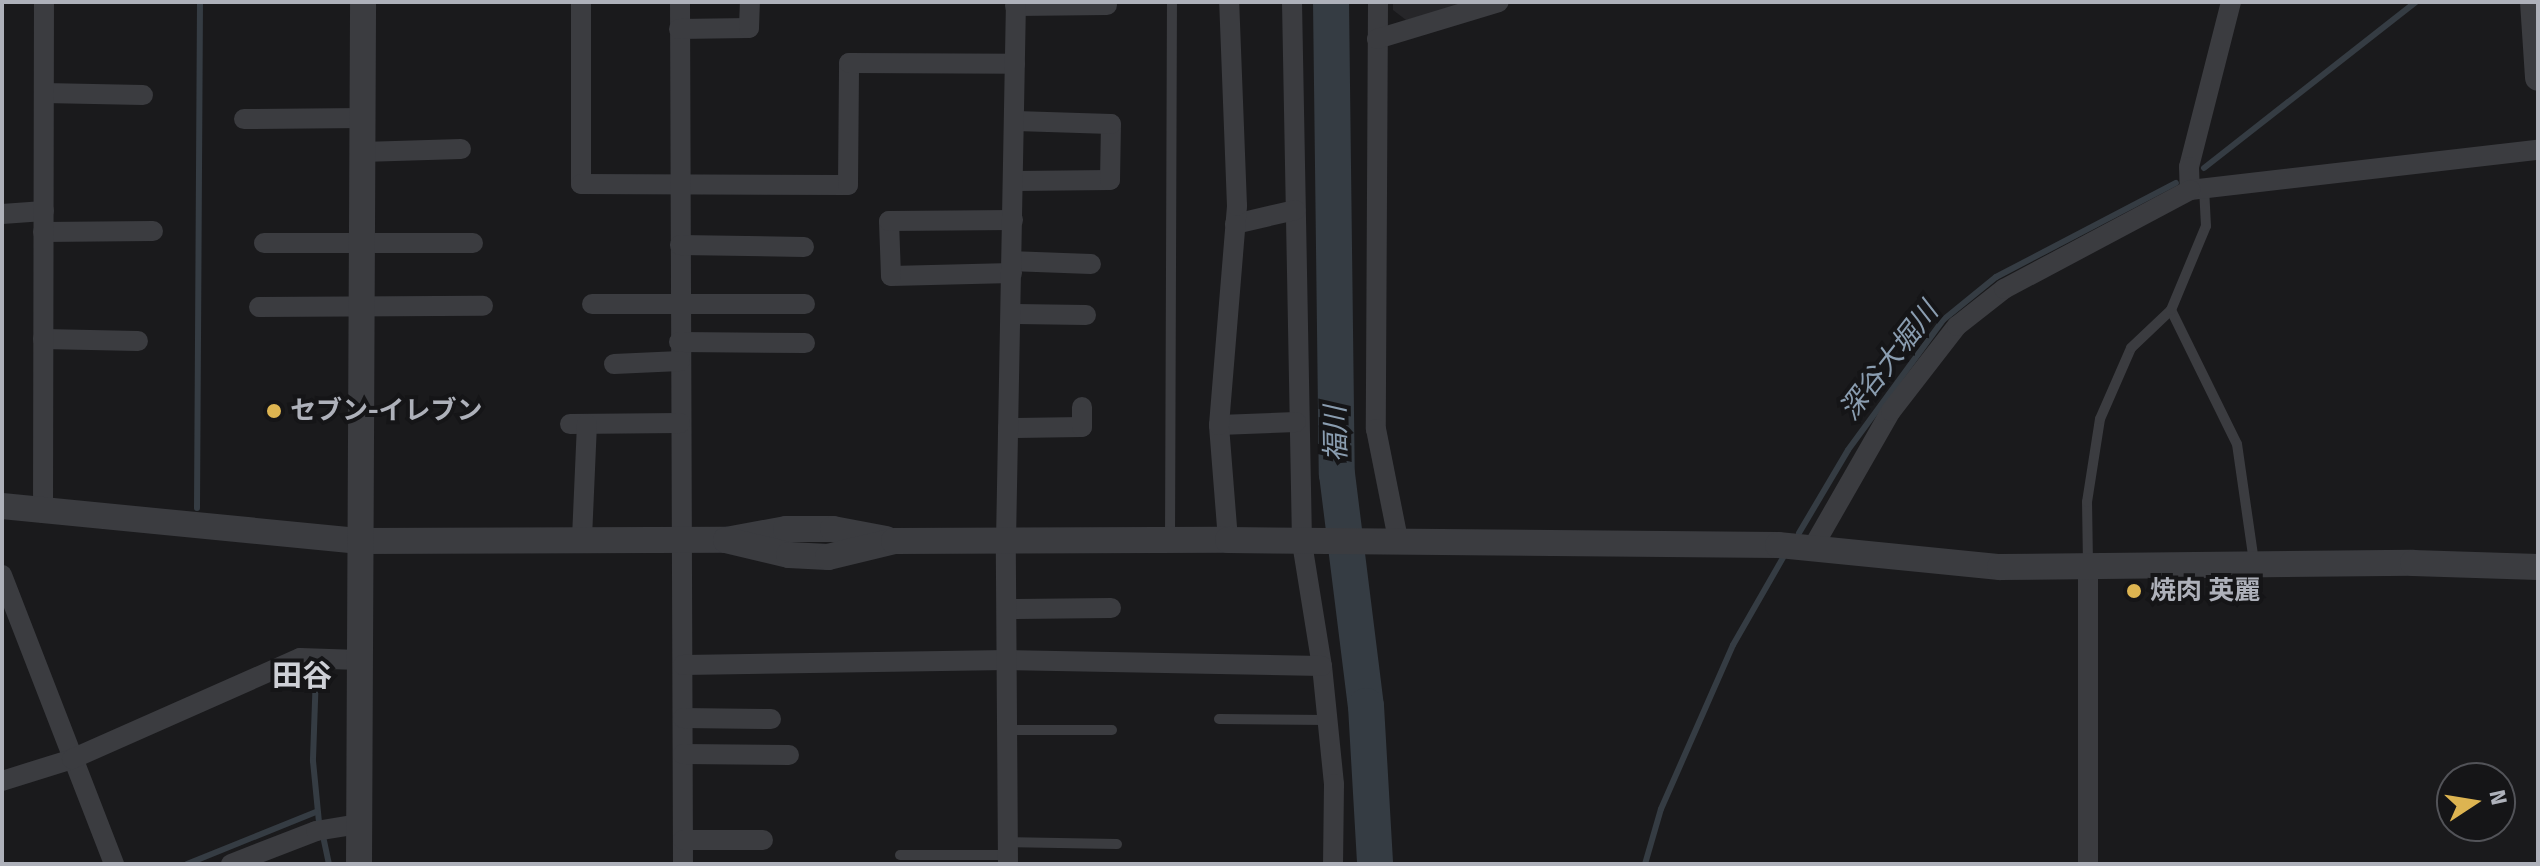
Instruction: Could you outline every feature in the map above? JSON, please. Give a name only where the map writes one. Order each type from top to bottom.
[{"type":"street","points":[[43,513],[44,2]]},
{"type":"street","points":[[359,864],[362,304],[359,243],[363,2]]},
{"type":"street","points":[[581,2],[581,184],[848,185],[849,63],[1015,64]]},
{"type":"street","points":[[680,2],[683,864]]},
{"type":"street","points":[[679,29],[749,28],[750,2]]},
{"type":"street","points":[[1228,540],[1219,425],[1235,224],[1229,2]]},
{"type":"street","points":[[1292,2],[1296,422],[1327,720],[1333,864]]},
{"type":"street","points":[[1378,2],[1376,429],[1390,543]]},
{"type":"street","points":[[1377,39],[1499,2]]},
{"type":"street","points":[[2197,188],[2189,167],[2231,2]]},
{"type":"street","points":[[2533,2],[2538,78]]},
{"type":"street","points":[[1008,854],[1006,541],[1016,4],[1107,5]]},
{"type":"street","points":[[44,93],[143,95]]},
{"type":"street","points":[[244,119],[363,118]]},
{"type":"street","points":[[1013,181],[1110,180],[1111,124],[1014,121]]},
{"type":"street","points":[[362,152],[461,149]]},
{"type":"street","points":[[1813,547],[1891,411],[1957,326],[2004,289],[2197,188],[2538,150]]},
{"type":"street","points":[[1235,224],[1295,210]]},
{"type":"street","points":[[2,214],[44,222],[153,231]]},
{"type":"street","points":[[1013,220],[889,221],[891,276],[1091,264]]},
{"type":"street","points":[[264,243],[473,243]]},
{"type":"street","points":[[680,245],[804,247]]},
{"type":"street","points":[[259,307],[362,304],[483,306]]},
{"type":"street","points":[[592,304],[805,304]]},
{"type":"street","points":[[1012,314],[1086,315]]},
{"type":"street","points":[[43,339],[138,341]]},
{"type":"street","points":[[614,364],[680,352],[805,343]]},
{"type":"street","points":[[1008,428],[1082,427],[1082,407]]},
{"type":"street","points":[[1219,425],[1296,422]]},
{"type":"street","points":[[582,538],[578,424],[680,423]]},
{"type":"street","points":[[2,506],[43,513],[360,541],[726,540],[789,555],[828,557],[894,541],[1228,540],[1813,547],[1941,563],[2538,567]]},
{"type":"street","points":[[2088,566],[2088,864]]},
{"type":"street","points":[[2,575],[114,864]]},
{"type":"street","points":[[1008,609],[1111,608]]},
{"type":"street","points":[[2,781],[72,759],[300,658],[359,660]]},
{"type":"street","points":[[683,665],[1008,660],[1322,666]]},
{"type":"street","points":[[683,718],[771,719]]},
{"type":"street","points":[[683,754],[789,755]]},
{"type":"street","points":[[231,864],[316,831],[359,824]]},
{"type":"street","points":[[683,840],[763,840]]},
{"type":"lane","points":[[1170,541],[1172,2]]},
{"type":"lane","points":[[2088,566],[2087,502],[2100,419],[2131,348],[2171,310],[2206,226],[2197,188]]},
{"type":"lane","points":[[2171,310],[2237,444],[2254,564]]},
{"type":"lane","points":[[1219,719],[1327,720]]},
{"type":"lane","points":[[1008,730],[1112,730]]},
{"type":"lane","points":[[900,855],[1008,854],[1117,844]]},
{"type":"shaded area","points":[[1393,2],[1476,2],[1406,20],[1393,10]]},
{"type":"waterway","points":[[197,508],[200,2]]},
{"type":"waterway","name":"福川","points":[[1331,2],[1337,474],[1366,706],[1375,864]]},
{"type":"waterway","name":"深谷大堀川","points":[[2204,168],[2416,2]]},
{"type":"waterway","name":"深谷大堀川","points":[[1799,533],[1848,450],[1943,320],[1996,277],[2176,183]]},
{"type":"waterway","name":"深谷大堀川","points":[[1645,864],[1661,809],[1733,645],[1784,556]]},
{"type":"waterway","points":[[316,673],[313,761],[319,822]]},
{"type":"waterway","points":[[187,864],[316,812]]},
{"type":"waterway","points":[[323,836],[329,864]]},
{"type":"place","name":"セブン-イレブン","points":[[274,411]]},
{"type":"place","name":"焼肉 英麗","points":[[2134,591]]},
{"type":"district","name":"田谷","points":[[302,676]]}]
